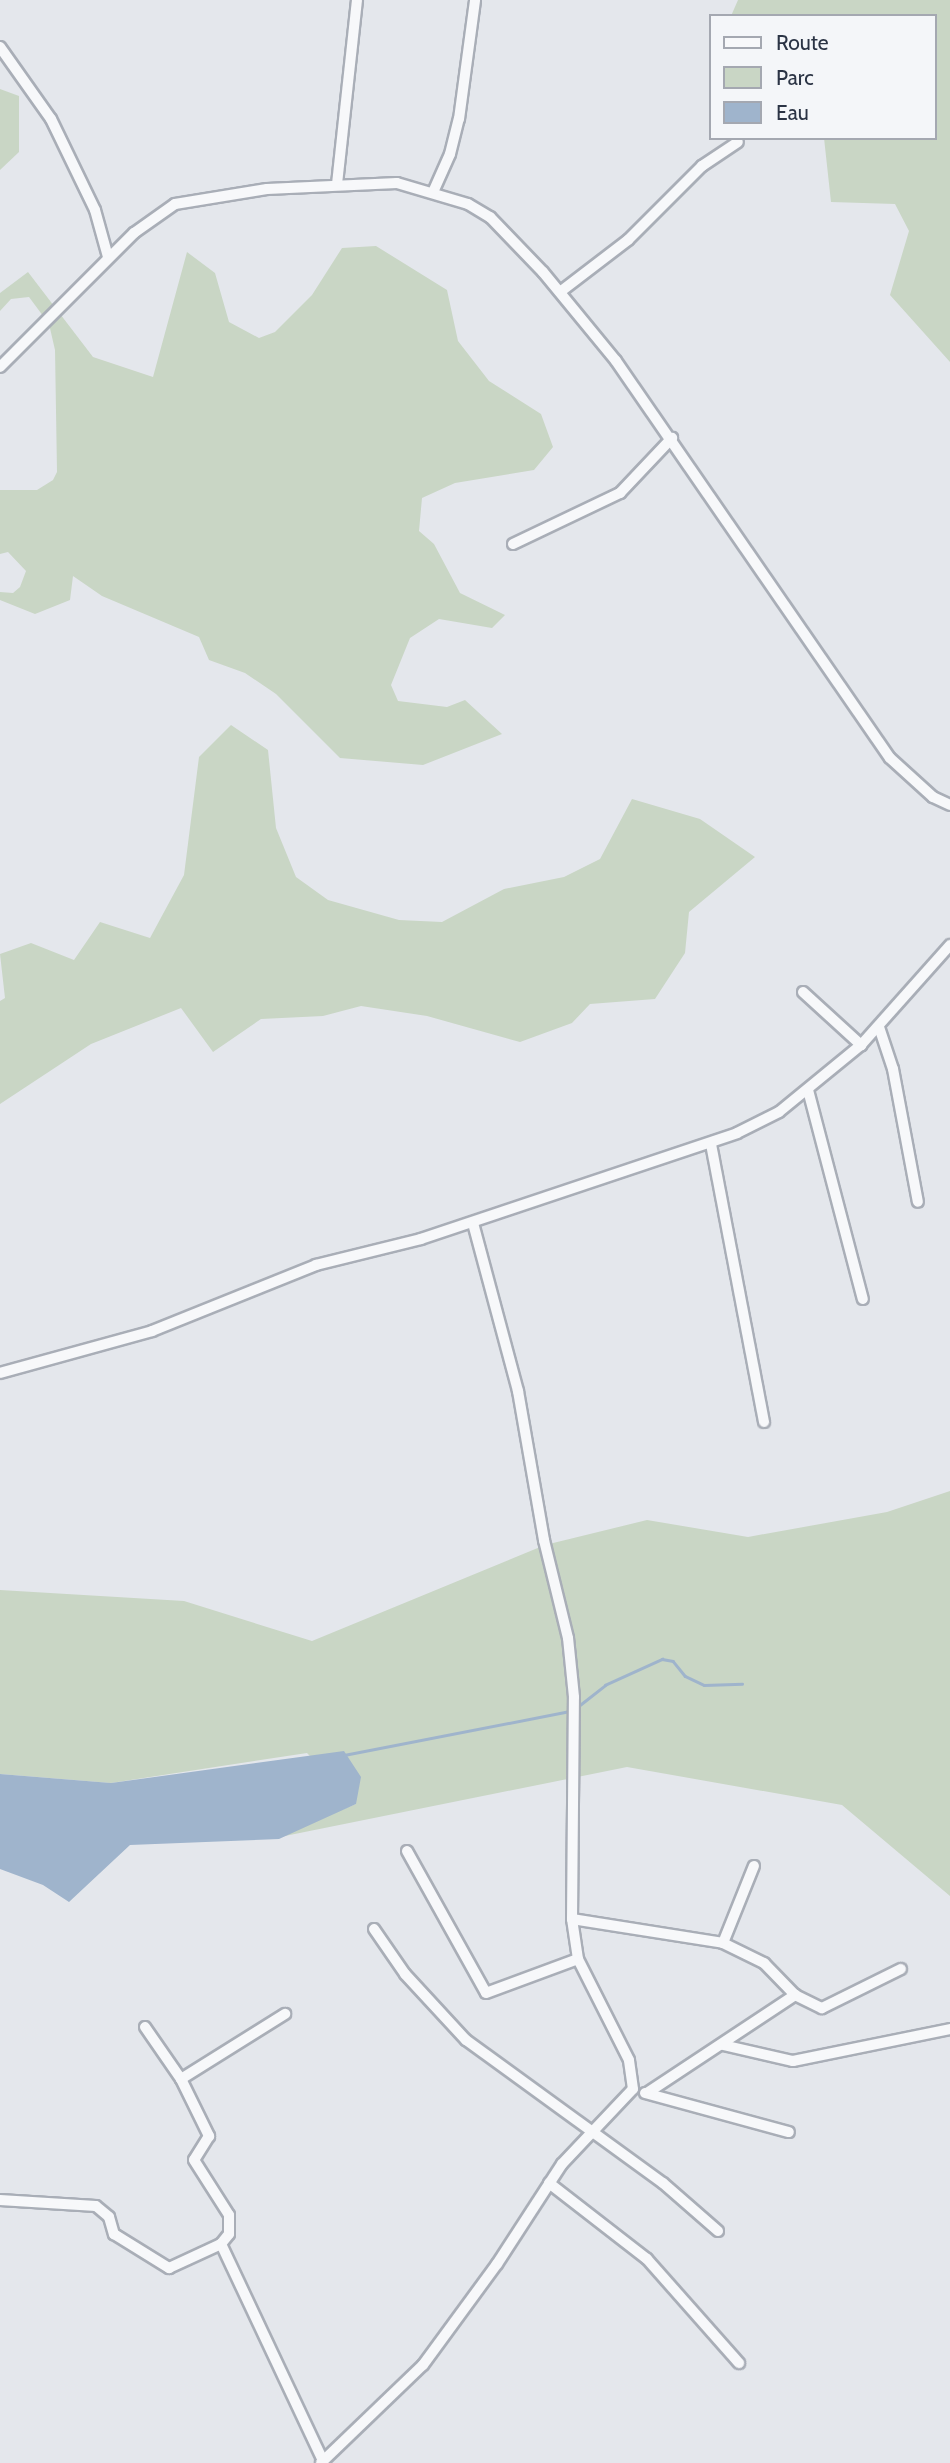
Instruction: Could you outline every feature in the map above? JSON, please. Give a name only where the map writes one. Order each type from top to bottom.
[{"type":"street","points":[[337,184],[356,0]]},
{"type":"street","points":[[434,190],[450,155],[459,119],[475,0]]},
{"type":"street","points":[[0,47],[51,119],[95,210],[108,257]]},
{"type":"street","points":[[559,292],[628,240],[702,166],[738,142]]},
{"type":"street","points":[[0,367],[108,257],[154,216],[176,204],[267,188],[337,184],[397,183],[434,190],[490,217],[559,292],[672,438],[890,758],[933,797],[950,805]]},
{"type":"street","points":[[513,544],[621,493],[672,438]]},
{"type":"street","points":[[0,1373],[152,1331],[316,1265],[473,1223],[711,1144],[779,1112],[808,1090],[879,1027],[950,945]]},
{"type":"street","points":[[803,992],[861,1045]]},
{"type":"street","points":[[879,1027],[893,1069],[918,1202]]},
{"type":"street","points":[[808,1090],[863,1299]]},
{"type":"street","points":[[711,1144],[764,1422]]},
{"type":"street","points":[[473,1223],[518,1391],[544,1540],[568,1638],[574,1697],[572,1919],[578,1959],[629,2060],[633,2089]]},
{"type":"street","points":[[407,1851],[486,1993],[578,1959]]},
{"type":"street","points":[[723,1943],[754,1866]]},
{"type":"street","points":[[572,1919],[723,1943],[764,1963],[795,1995],[822,2008],[901,1969]]},
{"type":"street","points":[[374,1929],[405,1975],[466,2040],[590,2134],[663,2183],[718,2231]]},
{"type":"street","points":[[648,2093],[795,1995]]},
{"type":"street","points":[[181,2079],[285,2014]]},
{"type":"street","points":[[0,2200],[96,2206],[109,2217],[114,2234],[169,2268],[221,2244],[229,2235],[229,2215],[194,2160],[209,2136],[181,2079],[145,2027]]},
{"type":"street","points":[[723,2045],[793,2061],[950,2029]]},
{"type":"street","points":[[221,2244],[322,2462],[423,2365],[497,2264],[549,2183],[633,2089]]},
{"type":"street","points":[[633,2089],[789,2132]]},
{"type":"street","points":[[549,2183],[647,2259],[739,2363]]},
{"type":"green space","points":[[738,0],[950,0],[950,362],[890,295],[909,231],[895,204],[831,202],[824,140],[936,140],[936,14],[732,14]]},
{"type":"green space","points":[[0,89],[19,96],[19,152],[0,170]]},
{"type":"green space","points":[[376,246],[447,290],[458,341],[489,381],[541,414],[553,447],[534,470],[455,483],[422,498],[419,531],[434,544],[460,593],[505,615],[492,628],[439,619],[410,638],[391,685],[398,701],[447,707],[465,700],[502,734],[423,765],[340,758],[276,694],[245,673],[209,660],[199,637],[102,596],[73,576],[70,600],[35,614],[0,600],[0,592],[13,593],[20,587],[26,571],[8,552],[0,554],[0,490],[37,490],[53,480],[57,472],[55,350],[49,324],[29,297],[11,299],[0,311],[0,293],[28,272],[93,357],[153,377],[187,252],[215,273],[229,322],[259,338],[275,332],[312,295],[342,248]]},
{"type":"green space","points":[[231,725],[268,750],[276,828],[296,877],[328,900],[399,920],[442,922],[504,889],[564,877],[600,859],[632,799],[700,819],[755,857],[689,912],[685,953],[655,999],[590,1004],[572,1023],[520,1042],[427,1016],[361,1006],[323,1016],[261,1019],[213,1052],[181,1008],[91,1044],[0,1104],[0,1001],[5,998],[0,954],[31,943],[74,960],[100,922],[150,938],[184,875],[199,757]]},
{"type":"green space","points":[[950,1491],[950,1896],[842,1805],[627,1767],[270,1839],[356,1804],[307,1753],[111,1783],[0,1774],[0,1590],[184,1601],[312,1641],[545,1545],[647,1520],[748,1537],[887,1512]]},
{"type":"water","points":[[344,1751],[361,1777],[356,1804],[279,1839],[130,1845],[69,1902],[43,1885],[0,1869],[0,1774],[111,1783]]},
{"type":"waterway","points":[[576,1708],[605,1685],[662,1659],[673,1661],[685,1676],[704,1685],[742,1684]]},
{"type":"waterway","points":[[344,1755],[571,1711]]}]
